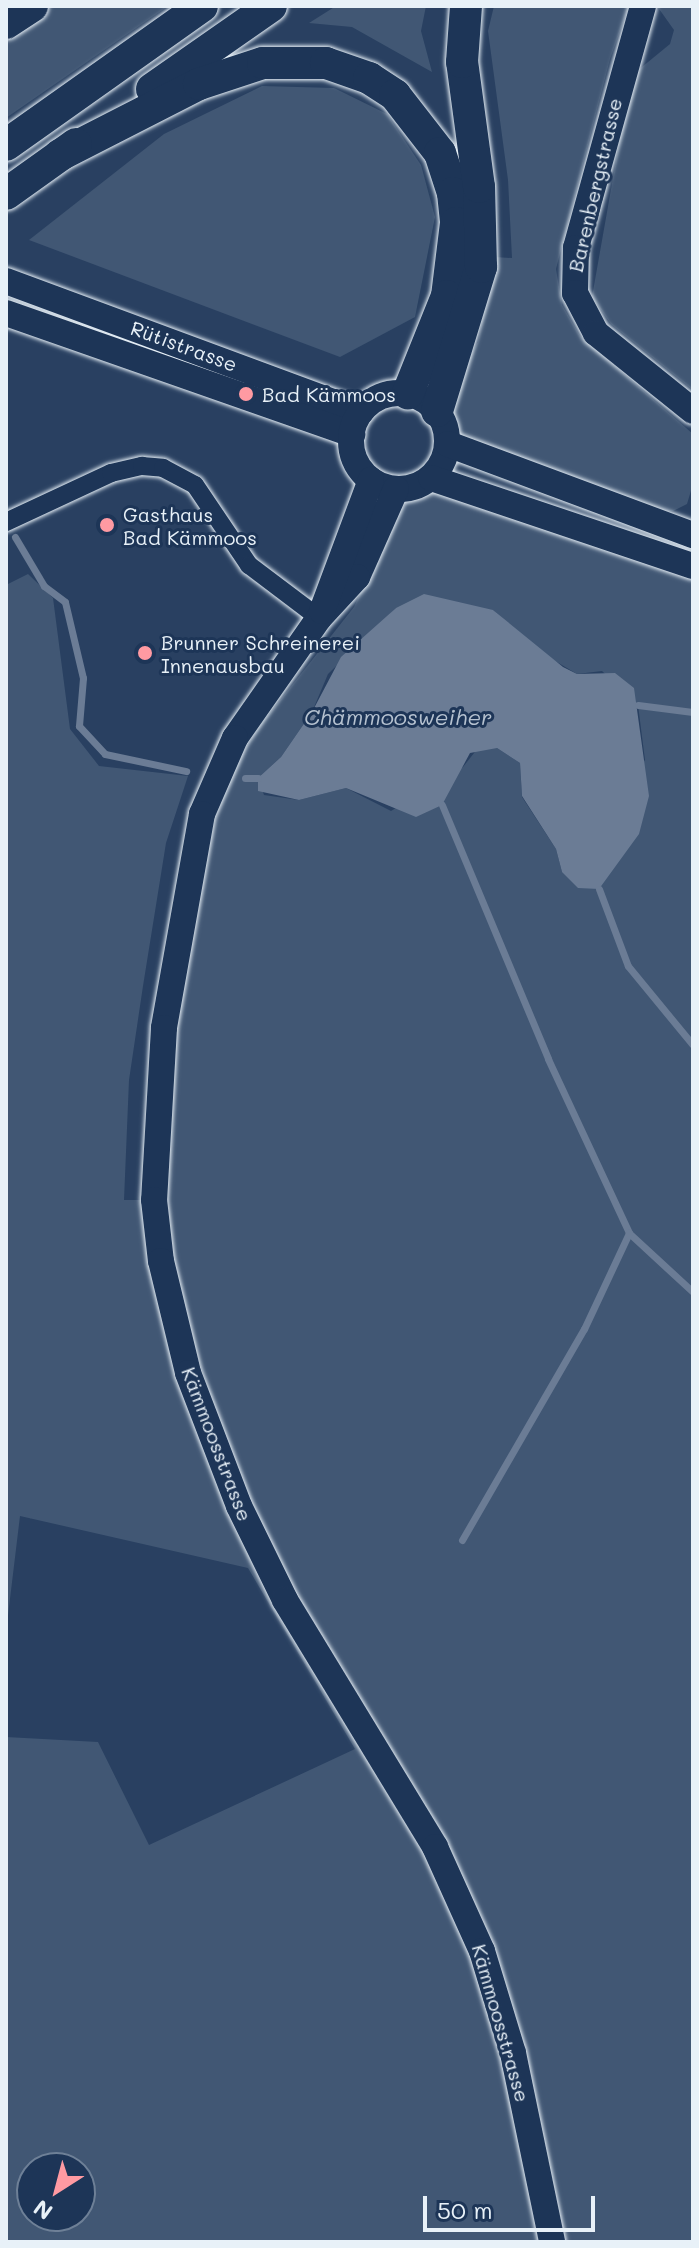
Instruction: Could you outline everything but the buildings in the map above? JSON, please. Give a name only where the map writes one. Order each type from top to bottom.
[{"type":"highway","points":[[6,23],[32,6]]},
{"type":"highway","points":[[6,145],[202,6]]},
{"type":"highway","points":[[11,191],[271,6]]},
{"type":"highway","points":[[437,411],[475,299],[483,247],[464,85],[466,6]]},
{"type":"highway","points":[[60,155],[199,84],[263,63],[326,63],[369,78],[395,95],[440,153],[451,182],[456,223],[447,296],[408,393]]},
{"type":"street","name":"Barenbergstrasse","points":[[643,6],[612,104],[573,278],[580,307],[596,333],[693,411]]},
{"type":"street","name":"Rütistrasse","points":[[6,281],[356,423]]},
{"type":"street","name":"Rütistrasse","points":[[6,313],[356,423]]},
{"type":"street","points":[[431,478],[448,444],[437,411],[408,393],[382,396],[356,423],[355,460],[384,485],[431,478],[693,566]]},
{"type":"street","points":[[448,444],[693,535]]},
{"type":"street","points":[[6,522],[111,473],[142,466],[163,468],[195,485],[249,565],[319,618]]},
{"type":"street","name":"Kämmoosstrasse","points":[[384,485],[319,618],[235,738],[195,838],[157,1095],[154,1200],[161,1261],[188,1373],[262,1556],[435,1847],[482,1951],[513,2053],[552,2242]]},
{"type":"shaded area","points":[[6,6],[168,6],[6,118]]},
{"type":"shaded area","points":[[336,6],[426,6],[421,31],[432,72],[352,27],[309,23]]},
{"type":"shaded area","points":[[494,6],[629,6],[610,59],[556,269],[562,305],[580,336],[693,434],[693,484],[687,504],[673,511],[660,512],[464,439],[459,432],[451,404],[456,382],[478,342],[495,257],[512,258],[508,180],[488,31]]},
{"type":"shaded area","points":[[657,6],[693,6],[693,390],[611,324],[592,297],[631,76],[670,44],[674,30]]},
{"type":"shaded area","points":[[262,86],[334,88],[387,114],[421,165],[435,217],[415,317],[340,357],[29,240],[164,134]]},
{"type":"shaded area","points":[[430,491],[693,574],[693,2242],[563,2242],[512,2006],[276,1559],[233,1463],[177,1293],[165,1169],[180,989],[216,816],[240,757],[259,727],[354,607],[396,515],[410,499]],"holes":[[[396,608],[493,610],[540,652],[577,674],[602,671],[638,705],[645,760],[562,872],[556,849],[522,797],[520,763],[497,748],[478,748],[463,767],[391,811],[346,788],[299,800],[264,795],[258,778],[281,757],[312,712],[328,674]]]},
{"type":"shaded area","points":[[28,574],[53,598],[70,729],[99,766],[188,776],[166,843],[143,986],[129,1080],[124,1200],[154,1200],[161,1261],[239,1506],[462,1901],[552,2242],[6,2242],[6,1737],[98,1742],[149,1845],[355,1749],[248,1568],[20,1516],[6,1632],[6,585]]},
{"type":"water","name":"Chämmoosweiher","points":[[424,594],[493,610],[563,667],[577,674],[615,673],[634,688],[649,796],[639,834],[599,889],[578,888],[562,872],[556,849],[522,796],[520,763],[497,748],[470,753],[442,805],[416,817],[346,788],[299,800],[258,791],[258,778],[281,757],[312,712],[341,657],[396,608]]},
{"type":"waterway","points":[[15,537],[44,586],[65,602],[83,678],[79,726],[105,754],[186,771]]},
{"type":"waterway","points":[[638,705],[693,712]]},
{"type":"waterway","points":[[245,778],[258,778]]},
{"type":"waterway","points":[[442,805],[548,1059],[629,1233],[693,1292]]},
{"type":"waterway","points":[[599,889],[628,966],[693,1045]]},
{"type":"waterway","points":[[462,1540],[584,1329],[629,1233]]},
{"type":"place","name":"Bad Kämmoos","points":[[246,394]]},
{"type":"place","name":"Gasthaus Bad Kämmoos","points":[[107,525]]},
{"type":"place","name":"Brunner Schreinerei Innenausbau","points":[[145,653]]}]
